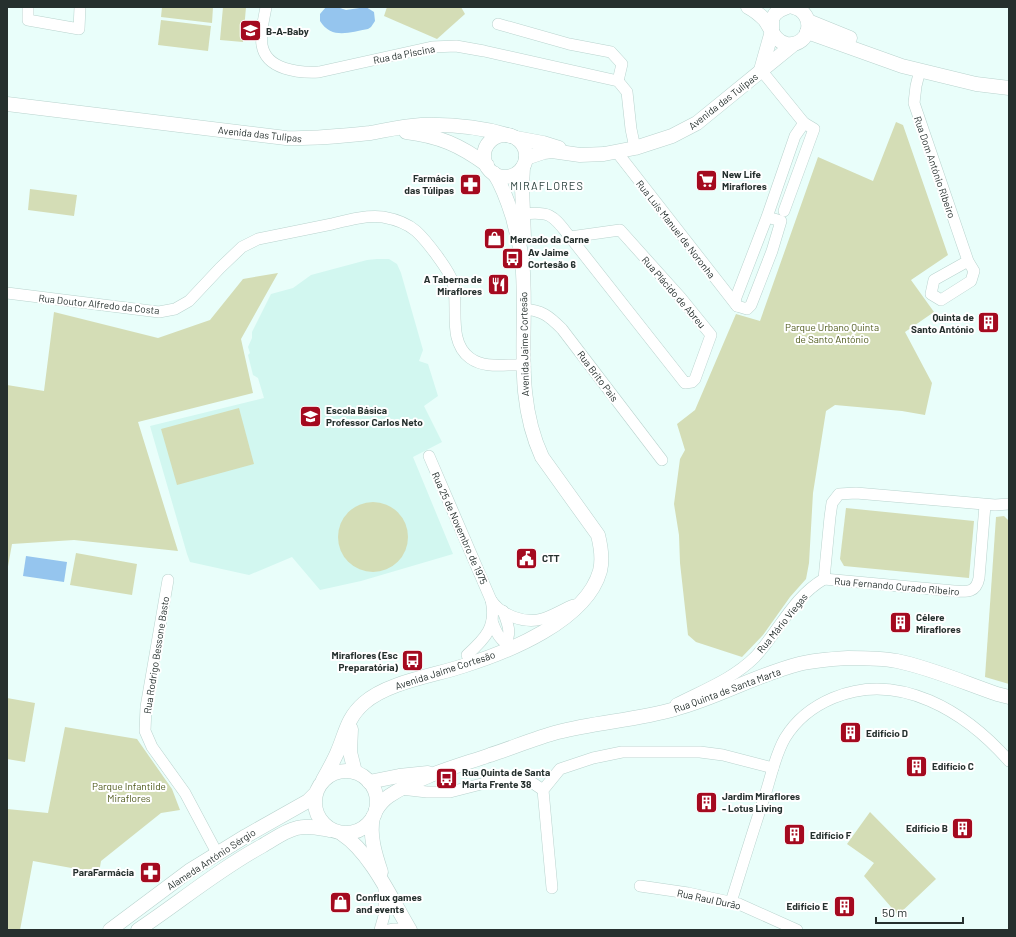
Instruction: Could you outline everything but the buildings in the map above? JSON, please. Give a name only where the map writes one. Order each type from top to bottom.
[{"type":"street","points":[[28,7],[28,20],[79,29],[80,7]]},
{"type":"street","name":"Rua da Piscina","points":[[266,7],[262,34],[262,46],[267,56],[276,65],[305,73],[319,72],[432,48],[456,46],[618,81]]},
{"type":"street","points":[[748,7],[753,9],[764,19],[772,31],[778,40],[788,44],[794,44],[802,40],[808,27],[802,11],[784,8],[775,14],[772,19],[772,31]]},
{"type":"street","points":[[498,24],[569,44],[611,52],[622,64],[618,81],[627,92],[631,129],[635,148]]},
{"type":"street","points":[[808,27],[902,66],[976,84],[1009,88]]},
{"type":"street","points":[[808,27],[991,86]]},
{"type":"street","name":"Avenida das Tulipas","points":[[761,70],[772,31]]},
{"type":"street","name":"Avenida das Tulipas","points":[[524,162],[548,151],[580,155],[604,154],[635,148],[672,136],[690,127],[710,113],[794,44]]},
{"type":"street","points":[[761,70],[804,123],[814,129],[784,211]]},
{"type":"street","name":"Rua Dom António Ribeiro","points":[[920,70],[914,103],[968,261]]},
{"type":"street","name":"Avenida das Tulipas","points":[[7,104],[286,138],[309,139],[371,132],[405,126],[444,125],[486,129],[551,145],[568,153]]},
{"type":"street","points":[[767,217],[781,221],[772,251],[747,309],[737,306],[735,300],[767,217],[795,136],[804,123]]},
{"type":"street","points":[[371,132],[403,132],[436,137],[451,142],[472,154],[490,169],[500,176],[506,177],[518,172],[524,162],[524,146],[514,137],[505,135],[498,136],[492,140],[485,151],[485,158],[490,169]]},
{"type":"street","name":"Rua Luís Manuel de Noronha","points":[[616,151],[737,306]]},
{"type":"street","name":"Avenida Jaime Cortesão","points":[[522,268],[524,242],[524,162]]},
{"type":"street","name":"Avenida Jaime Cortesão","points":[[323,780],[337,755],[348,721],[364,703],[403,677],[547,630],[564,619],[579,606],[596,584],[600,570],[602,559],[598,535],[547,465],[537,446],[526,406],[523,365],[522,258],[505,192],[500,182],[490,169]]},
{"type":"street","name":"Rua Plácido de Abreu","points":[[523,214],[539,212],[548,214],[558,222],[685,383],[692,382],[695,379],[711,335],[666,281],[620,230],[570,237]]},
{"type":"street","name":"Rua Doutor Alfredo da Costa","points":[[7,293],[159,312],[174,309],[189,301],[242,247],[258,239],[365,217],[383,217],[403,223],[416,231],[437,256],[447,271],[453,282],[457,337],[459,345],[464,352],[477,362],[486,365],[523,365]]},
{"type":"street","name":"Rua Brito Pais","points":[[523,309],[541,312],[552,319],[562,329],[662,460]]},
{"type":"street","name":"Rua 25 de Novembro de 1975","points":[[429,456],[492,600],[493,615],[487,635],[480,644],[467,655]]},
{"type":"street","name":"Rua Fernando Curado Ribeiro","points":[[985,505],[979,578],[978,584],[972,590],[963,592],[824,579],[832,502],[839,494],[856,493],[985,505],[1009,504]]},
{"type":"street","name":"Rua Mário Viegas","points":[[656,714],[715,684],[742,668],[766,645],[799,599],[824,579]]},
{"type":"street","name":"Rua Rodrigo Bessone Basto","points":[[168,580],[146,707],[145,731],[152,747],[185,793],[217,853]]},
{"type":"street","name":"Avenida Jaime Cortesão","points":[[375,696],[399,685],[464,666],[545,624],[574,605],[592,589]]},
{"type":"street","name":"Rua 25 de Novembro de 1975","points":[[492,600],[503,611],[520,619],[540,620],[574,605]]},
{"type":"street","points":[[503,611],[510,631],[507,644]]},
{"type":"street","name":"Rua 25 de Novembro de 1975","points":[[492,621],[498,636],[507,644]]},
{"type":"street","name":"Rua Quinta de Santa Marta","points":[[375,814],[381,802],[401,788],[558,732],[656,714],[698,702],[770,674],[798,665],[822,660],[866,658],[896,661],[926,669],[1009,697]]},
{"type":"street","points":[[731,902],[774,768],[785,739],[791,730],[808,712],[826,700],[841,694],[869,689],[901,691],[919,696],[963,718],[981,732],[1009,761]]},
{"type":"street","points":[[355,772],[350,752],[350,739],[351,724],[358,709]]},
{"type":"street","points":[[552,888],[543,790],[560,769],[593,758],[622,752],[700,752],[723,755],[774,768]]},
{"type":"street","name":"Rua Quinta de Santa Marta","points":[[369,782],[399,776],[446,771]]},
{"type":"street","points":[[380,930],[384,916],[384,884],[372,834],[372,824],[377,800],[375,790],[363,776],[355,772],[338,772],[323,780],[318,787],[315,794],[314,804],[316,815],[322,823],[351,840],[384,884],[409,930]]},
{"type":"street","points":[[401,788],[427,792],[450,792],[502,779],[524,777],[543,790]]},
{"type":"street","name":"Alameda António Sérgio","points":[[110,930],[177,880],[217,853],[308,801],[315,794]]},
{"type":"street","points":[[336,832],[351,833],[360,830],[368,825],[375,814]]},
{"type":"street","name":"Alameda António Sérgio","points":[[138,930],[191,891],[254,850],[287,832],[303,827],[313,827],[336,832]]},
{"type":"street","name":"Rua Raul Durão","points":[[640,886],[688,893],[739,904],[797,930]]},
{"type":"street","points":[[389,930],[409,930]]},
{"type":"shaded area","name":"Escola Básica Professor Carlos Neto","points":[[389,259],[397,264],[401,273],[423,350],[419,361],[428,364],[438,396],[424,406],[442,442],[413,457],[453,554],[361,581],[320,590],[292,557],[249,575],[190,562],[150,426],[264,398],[258,378],[253,375],[248,355],[250,353],[248,347],[252,338],[252,332],[271,294],[293,288],[311,275],[367,260]]},
{"type":"green space","points":[[162,7],[213,7],[212,23],[161,17]]},
{"type":"green space","points":[[223,7],[246,7],[243,42],[220,40]]},
{"type":"green space","points":[[387,7],[461,7],[465,14],[437,39],[384,16]]},
{"type":"green space","points":[[161,20],[211,26],[208,51],[158,45]]},
{"type":"green space","name":"Parque Urbano Quinta de Santo António","points":[[896,122],[903,125],[948,255],[911,280],[934,312],[905,332],[932,383],[925,415],[902,411],[835,405],[826,411],[813,493],[809,563],[806,579],[790,597],[763,635],[742,657],[696,642],[688,635],[680,563],[679,535],[674,504],[680,459],[685,450],[677,424],[695,410],[736,314],[760,321],[818,157],[873,181]]},
{"type":"green space","points":[[30,189],[77,195],[74,216],[28,210]]},
{"type":"green space","points":[[278,273],[241,339],[253,393],[138,422],[178,551],[74,540],[12,544],[7,572],[7,385],[44,391],[54,312],[158,338],[210,320],[243,279]]},
{"type":"green space","points":[[239,408],[254,464],[177,485],[161,429]]},
{"type":"green space","points":[[366,502],[380,502],[393,508],[402,517],[406,523],[408,537],[406,551],[398,562],[387,570],[380,572],[366,572],[359,570],[348,562],[340,551],[338,544],[338,530],[340,523],[348,512],[359,504]]},
{"type":"green space","points":[[846,508],[974,521],[969,578],[844,566],[840,559]]},
{"type":"green space","points":[[1004,516],[1009,522],[1009,684],[985,677],[996,517]]},
{"type":"green space","points":[[76,553],[137,564],[132,595],[70,585]]},
{"type":"green space","points":[[7,698],[35,703],[25,762],[7,759]]},
{"type":"green space","name":"Parque Infantilde Miraflores","points":[[65,727],[137,739],[172,789],[180,810],[161,813],[101,861],[99,873],[33,861],[20,930],[7,930],[7,809],[48,813]]},
{"type":"green space","points":[[870,812],[936,879],[898,915],[864,876],[874,863],[847,844]]},
{"type":"water","points":[[326,7],[337,7],[346,10],[366,7],[374,12],[375,21],[368,29],[348,33],[336,33],[330,31],[320,21],[320,14]]},
{"type":"water","points":[[26,556],[67,562],[64,582],[23,576]]},
{"type":"place","name":"B-A-Baby","points":[[250,31]]},
{"type":"place","name":"New Life Miraflores","points":[[706,180]]},
{"type":"place","name":"Farmácia das Túlipas","points":[[470,184]]},
{"type":"place","name":"Mercado da Carne","points":[[494,239]]},
{"type":"place","name":"Av Jaime Cortesão 6","points":[[513,258]]},
{"type":"place","name":"A Taberna de Miraflores","points":[[498,285]]},
{"type":"place","name":"Quinta de Santo António","points":[[989,323]]},
{"type":"place","name":"Escola Básica Professor Carlos Neto","points":[[310,416]]},
{"type":"place","name":"CTT","points":[[527,558]]},
{"type":"place","name":"Célere Miraflores","points":[[900,623]]},
{"type":"place","name":"Miraflores (Esc Preparatória)","points":[[413,661]]},
{"type":"place","name":"Edifício D","points":[[851,733]]},
{"type":"place","name":"Edifício C","points":[[917,766]]},
{"type":"place","name":"Rua Quinta de Santa Marta Frente 38","points":[[446,778]]},
{"type":"place","name":"Jardim Miraflores - Lotus Living","points":[[706,802]]},
{"type":"place","name":"Edifício B","points":[[963,828]]},
{"type":"place","name":"Edifício F","points":[[795,835]]},
{"type":"place","name":"ParaFarmácia","points":[[150,872]]},
{"type":"place","name":"Conflux games and events","points":[[340,903]]},
{"type":"place","name":"Edifício E","points":[[844,906]]},
{"type":"district","name":"MIRAFLORES","points":[[547,186]]}]
